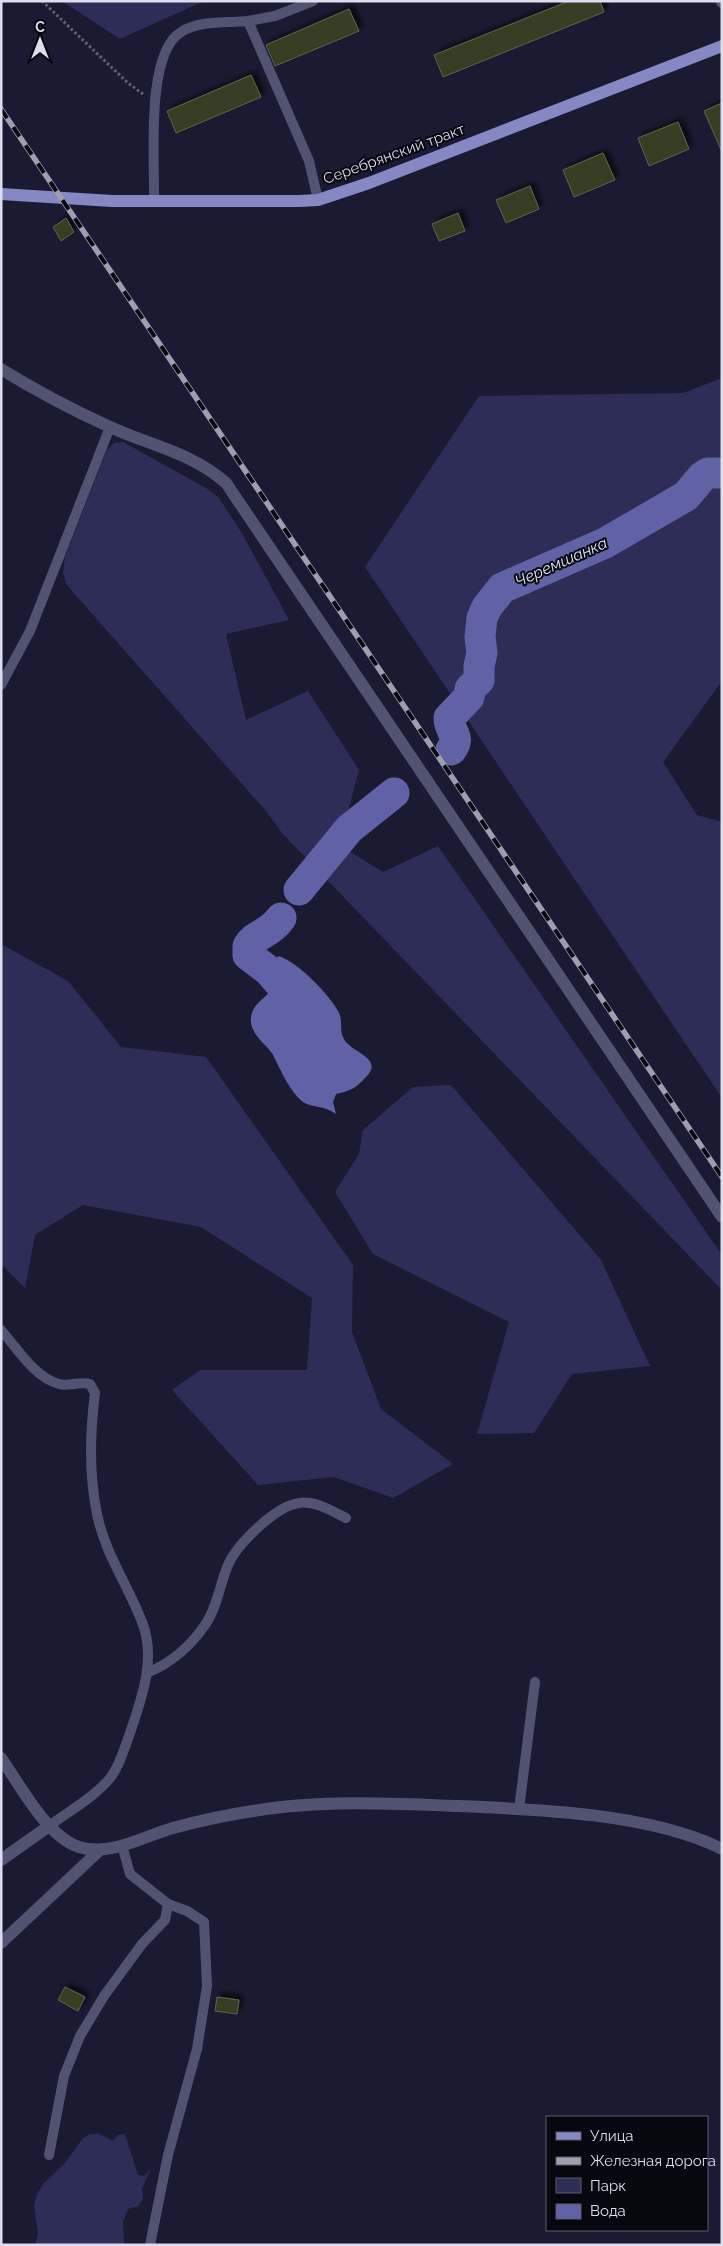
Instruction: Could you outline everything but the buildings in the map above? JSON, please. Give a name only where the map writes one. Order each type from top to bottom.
[{"type":"main road","name":"Серебрянский тракт","points":[[1,194],[154,201],[318,200],[369,183],[722,46]]},
{"type":"street","points":[[1,370],[110,427],[194,460],[210,469],[230,490],[722,1217]]},
{"type":"street","points":[[1,1758],[49,1826],[78,1847],[101,1849],[122,1845],[194,1822],[287,1807],[369,1804],[519,1809],[630,1822],[689,1836],[722,1849]]},
{"type":"street","points":[[1,1860],[49,1826]]},
{"type":"street","points":[[1,1943],[101,1849]]},
{"type":"lane","points":[[154,201],[155,85],[162,54],[169,43],[180,32],[207,24],[248,21],[275,16],[313,1]]},
{"type":"lane","points":[[248,21],[309,161],[318,200]]},
{"type":"lane","points":[[1,684],[30,630],[110,427]]},
{"type":"lane","points":[[1,1330],[33,1367],[47,1379],[61,1384],[80,1381],[90,1384],[95,1393],[92,1473],[97,1514],[113,1563],[143,1623],[147,1641],[147,1673],[140,1703],[120,1761],[111,1777],[84,1801],[49,1826]]},
{"type":"lane","points":[[147,1673],[164,1666],[185,1650],[206,1624],[228,1564],[242,1544],[277,1512],[299,1503],[321,1506],[346,1518]]},
{"type":"lane","points":[[519,1809],[535,1682]]},
{"type":"lane","points":[[122,1845],[130,1874],[168,1904],[187,1911],[204,1922],[207,1986],[197,2049],[168,2155],[150,2245]]},
{"type":"lane","points":[[49,2155],[64,2076],[80,2036],[109,1989],[142,1944],[165,1920],[168,1904]]},
{"type":"path","points":[[42,1],[128,83],[156,103]]},
{"type":"green space","points":[[62,1],[204,1],[120,39]]},
{"type":"green space","points":[[722,378],[722,681],[663,762],[697,815],[722,822],[722,1098],[365,567],[479,396],[683,393]]},
{"type":"green space","points":[[123,442],[206,488],[219,498],[243,535],[289,620],[226,634],[246,720],[308,691],[359,770],[339,845],[383,872],[438,846],[722,1255],[722,1290],[282,833],[266,811],[66,584],[63,572],[65,557],[107,450],[114,443]]},
{"type":"green space","points":[[1,944],[68,981],[121,1047],[206,1057],[353,1265],[352,1332],[381,1409],[453,1464],[393,1498],[334,1477],[258,1485],[172,1390],[200,1370],[307,1370],[312,1298],[201,1227],[83,1205],[35,1235],[25,1288],[1,1264]]},
{"type":"green space","points":[[451,1085],[601,1260],[650,1366],[572,1374],[534,1433],[477,1434],[509,1322],[373,1254],[335,1192],[359,1154],[363,1130],[413,1087]]},
{"type":"green space","points":[[90,2134],[99,2134],[113,2141],[118,2135],[125,2134],[138,2175],[144,2176],[151,2168],[142,2189],[143,2199],[138,2206],[128,2209],[123,2221],[124,2245],[35,2245],[38,2234],[34,2205],[37,2194],[44,2183],[64,2164],[83,2138]]},
{"type":"water","points":[[278,956],[303,971],[329,997],[339,1013],[344,1039],[365,1056],[372,1065],[365,1078],[356,1087],[336,1094],[333,1102],[336,1114],[327,1109],[307,1104],[298,1098],[286,1081],[272,1054],[252,1028],[253,1009],[270,991],[266,974]]},
{"type":"waterway","name":"Черемшанка","points":[[451,750],[455,738],[449,718],[469,697],[470,689],[479,680],[479,666],[482,653],[480,637],[482,618],[487,607],[502,588],[605,543],[686,496],[702,477],[708,473],[722,473]]},
{"type":"waterway","name":"Черемшанка","points":[[299,890],[349,829],[394,793]]},
{"type":"waterway","name":"Черемшанка","points":[[281,918],[272,928],[251,942],[248,946],[248,955],[269,971],[282,986]]},
{"type":"railway","points":[[1,109],[722,1177]]}]
